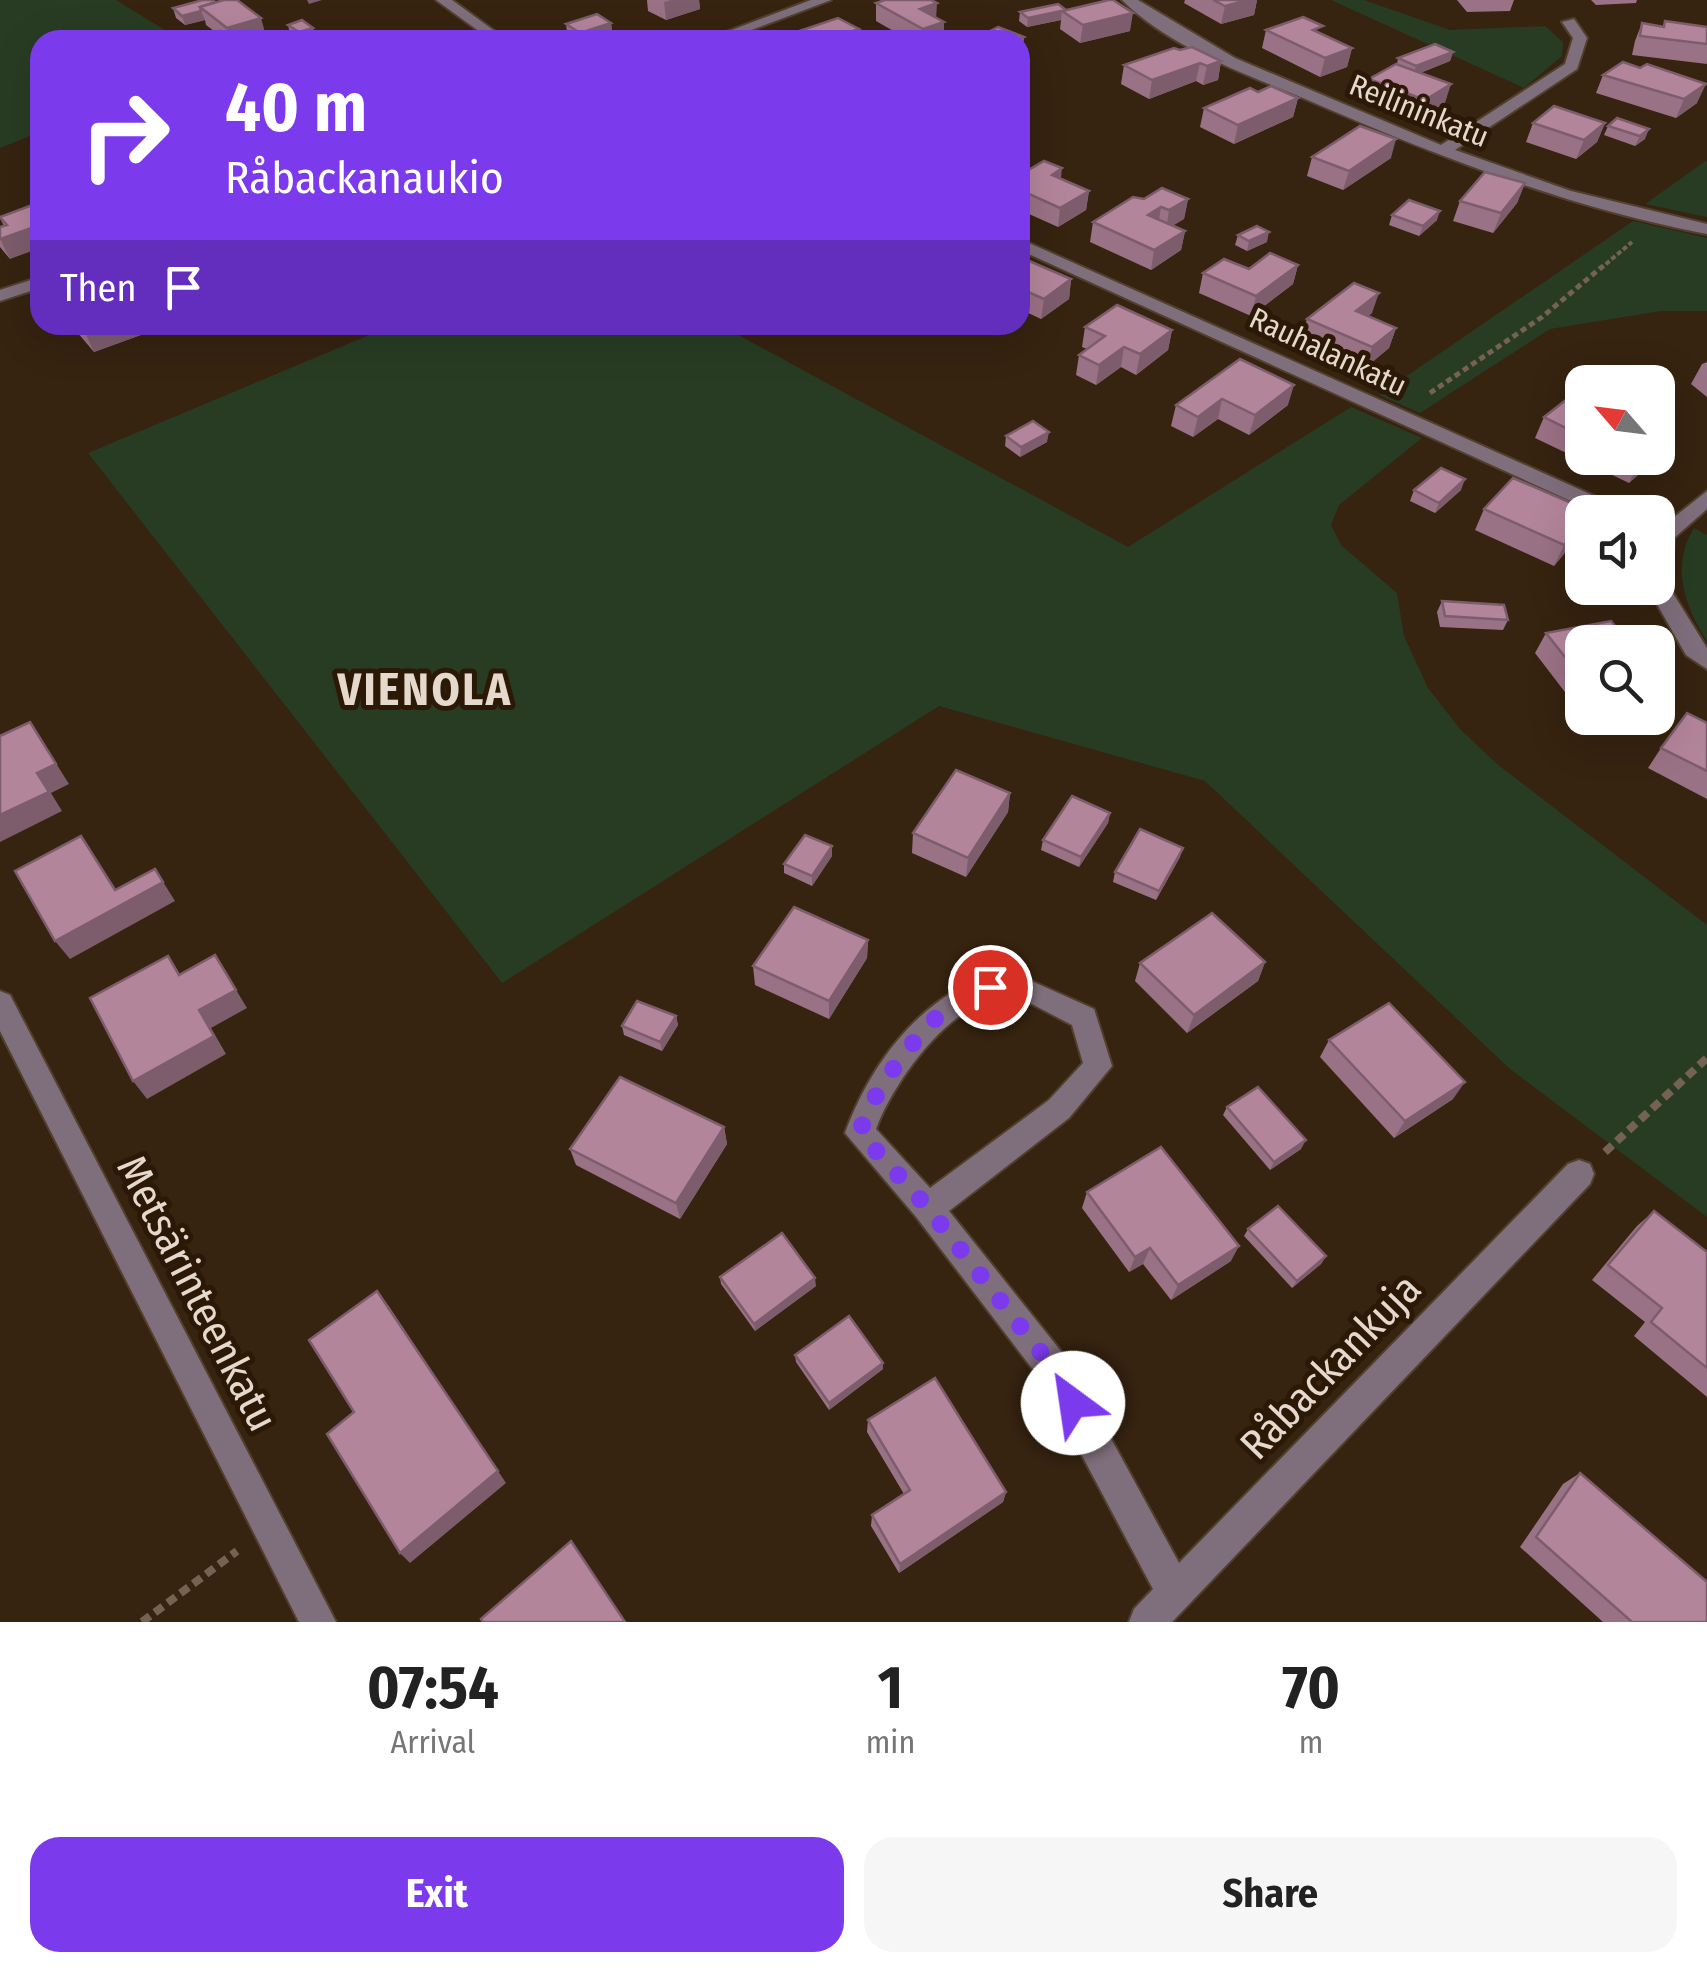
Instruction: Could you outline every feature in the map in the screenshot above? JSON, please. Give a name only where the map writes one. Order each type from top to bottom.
[{"type":"street","points":[[443,0],[486,30]]},
{"type":"street","points":[[740,30],[824,0]]},
{"type":"street","name":"Reilininkatu","points":[[1129,0],[1160,24],[1231,62],[1442,151],[1521,182],[1707,230]]},
{"type":"street","points":[[1442,151],[1572,66],[1580,38],[1569,22]]},
{"type":"street","name":"Rauhalankatu","points":[[1030,249],[1574,495]]},
{"type":"street","points":[[0,296],[30,286]]},
{"type":"street","points":[[1675,523],[1707,498]]},
{"type":"street","points":[[1669,605],[1694,648],[1707,660]]},
{"type":"street","points":[[928,1208],[1059,1108],[1098,1066],[1084,1018],[1046,995],[990,987],[956,1000],[920,1036],[865,1113],[860,1133],[928,1208],[1056,1372],[1175,1592]]},
{"type":"street","name":"Metsärinteenkatu","points":[[0,1003],[318,1622]]},
{"type":"street","name":"Råbackankuja","points":[[1147,1622],[1579,1174]]},
{"type":"path","points":[[1396,416],[1542,317],[1659,220]]},
{"type":"path","points":[[1579,1174],[1631,1131],[1707,1058]]},
{"type":"path","points":[[142,1622],[270,1526]]},
{"type":"green space","points":[[0,0],[116,0],[165,30],[30,30],[30,136],[0,148]]},
{"type":"green space","points":[[1331,0],[1364,0],[1450,30],[1545,26],[1563,42],[1562,56],[1524,88]]},
{"type":"green space","points":[[1707,160],[1707,217],[1645,204]]},
{"type":"green space","points":[[1633,221],[1707,238],[1707,311],[1661,311],[1550,329],[1420,413],[1379,395]]},
{"type":"green space","points":[[369,335],[738,335],[1128,547],[1351,407],[1422,438],[1339,505],[1331,525],[1341,545],[1397,593],[1404,636],[1428,688],[1461,730],[1497,764],[1707,925],[1707,1217],[1510,1069],[1205,781],[939,706],[502,983],[88,453]]},
{"type":"green space","points":[[1694,528],[1707,535],[1707,642],[1683,586],[1683,557]]},
{"type":"building","points":[[203,0],[215,2],[182,16],[173,8]]},
{"type":"building","points":[[237,0],[261,18],[227,28],[200,7]]},
{"type":"building","points":[[931,0],[937,3],[920,9],[944,22],[923,29],[876,3]]},
{"type":"building","points":[[1109,0],[1133,13],[1083,25],[1062,11]]},
{"type":"building","points":[[1213,0],[1248,0],[1225,6]]},
{"type":"building","points":[[1058,4],[1066,10],[1028,18],[1020,12]]},
{"type":"building","points":[[597,14],[611,23],[589,30],[575,30],[566,24]]},
{"type":"building","points":[[1303,17],[1323,26],[1313,30],[1352,48],[1325,58],[1266,30]]},
{"type":"building","points":[[838,18],[859,29],[856,30],[802,30]]},
{"type":"building","points":[[302,20],[313,28],[296,30],[288,25]]},
{"type":"building","points":[[1665,21],[1707,27],[1707,44],[1640,36],[1642,23],[1664,27]]},
{"type":"building","points":[[1435,44],[1453,52],[1416,66],[1398,58]]},
{"type":"building","points":[[1192,47],[1221,61],[1207,66],[1200,63],[1152,80],[1124,65],[1174,48]]},
{"type":"building","points":[[1623,62],[1640,68],[1647,64],[1706,84],[1684,99],[1603,75]]},
{"type":"building","points":[[1396,64],[1451,84],[1425,100],[1369,79]]},
{"type":"building","points":[[1271,86],[1298,98],[1238,125],[1204,108],[1250,88],[1258,92]]},
{"type":"building","points":[[1554,106],[1605,123],[1584,140],[1533,123]]},
{"type":"building","points":[[1617,118],[1649,129],[1640,136],[1608,126]]},
{"type":"building","points":[[1360,126],[1396,139],[1349,171],[1312,157]]},
{"type":"building","points":[[1044,161],[1062,168],[1052,175],[1089,191],[1060,208],[1030,194],[1030,169]]},
{"type":"building","points":[[1485,172],[1525,183],[1501,213],[1460,201]]},
{"type":"building","points":[[1162,188],[1188,199],[1169,210],[1161,207],[1148,215],[1185,231],[1154,250],[1093,222],[1133,197],[1144,199]]},
{"type":"building","points":[[1409,200],[1440,211],[1423,226],[1392,215]]},
{"type":"building","points":[[30,206],[30,228],[0,239],[0,227],[7,225],[0,217]]},
{"type":"building","points":[[1257,226],[1269,232],[1249,241],[1238,235]]},
{"type":"building","points":[[1270,253],[1298,265],[1256,296],[1203,273],[1224,259],[1249,269]]},
{"type":"building","points":[[1030,261],[1071,279],[1044,299],[1030,293]]},
{"type":"building","points":[[1354,283],[1379,293],[1356,311],[1396,328],[1372,347],[1307,319]]},
{"type":"building","points":[[1117,305],[1172,330],[1140,354],[1124,347],[1099,365],[1079,355],[1105,336],[1085,327]]},
{"type":"building","points":[[1240,359],[1294,385],[1255,415],[1222,399],[1198,417],[1176,405]]},
{"type":"building","points":[[1565,401],[1565,428],[1544,417]]},
{"type":"building","points":[[1033,421],[1049,432],[1021,447],[1006,436]]},
{"type":"building","points":[[1441,468],[1465,479],[1439,503],[1414,490]]},
{"type":"building","points":[[1513,478],[1565,500],[1565,544],[1564,545],[1484,509]]},
{"type":"building","points":[[1442,601],[1504,605],[1508,620],[1445,616]]},
{"type":"building","points":[[1565,629],[1565,657],[1546,633]]},
{"type":"building","points":[[1687,713],[1707,723],[1707,771],[1661,748],[1675,735]]},
{"type":"building","points":[[30,722],[56,764],[37,773],[49,792],[0,815],[0,736]]},
{"type":"building","points":[[956,770],[1010,793],[968,858],[913,833]]},
{"type":"building","points":[[1072,796],[1110,813],[1081,857],[1043,840]]},
{"type":"building","points":[[1140,829],[1183,848],[1159,891],[1115,872]]},
{"type":"building","points":[[805,835],[832,846],[812,876],[784,864]]},
{"type":"building","points":[[81,836],[115,890],[155,869],[163,882],[55,941],[15,871]]},
{"type":"building","points":[[794,907],[868,940],[829,1001],[753,966]]},
{"type":"building","points":[[1212,913],[1265,962],[1194,1015],[1140,963]]},
{"type":"building","points":[[215,955],[236,990],[199,1010],[214,1036],[133,1081],[90,998],[168,956],[179,975]]},
{"type":"building","points":[[637,1001],[676,1016],[660,1042],[622,1026]]},
{"type":"building","points":[[1389,1003],[1465,1082],[1405,1121],[1329,1040]]},
{"type":"building","points":[[620,1077],[724,1127],[676,1203],[570,1149]]},
{"type":"building","points":[[1258,1087],[1306,1140],[1274,1162],[1227,1107]]},
{"type":"building","points":[[1161,1147],[1239,1246],[1178,1285],[1150,1248],[1135,1257],[1087,1192]]},
{"type":"building","points":[[1278,1206],[1326,1256],[1297,1281],[1248,1229]]},
{"type":"building","points":[[1654,1211],[1707,1252],[1707,1368],[1651,1322],[1662,1308],[1608,1265]]},
{"type":"building","points":[[782,1233],[815,1278],[754,1324],[720,1277]]},
{"type":"building","points":[[377,1291],[498,1471],[400,1553],[327,1434],[354,1412],[309,1340]]},
{"type":"building","points":[[849,1316],[883,1363],[829,1403],[795,1355]]},
{"type":"building","points":[[935,1378],[1006,1492],[900,1564],[872,1515],[910,1490],[868,1420]]},
{"type":"building","points":[[1580,1473],[1707,1582],[1707,1622],[1632,1622],[1536,1537]]},
{"type":"building","points":[[571,1541],[625,1622],[483,1622],[481,1619]]},
{"type":"district","name":"VIENOLA","points":[[425,689]]},
{"type":"route","points":[[990,987],[956,1000],[920,1036],[865,1113],[860,1133],[928,1208],[1056,1372],[1073,1403]]}]
